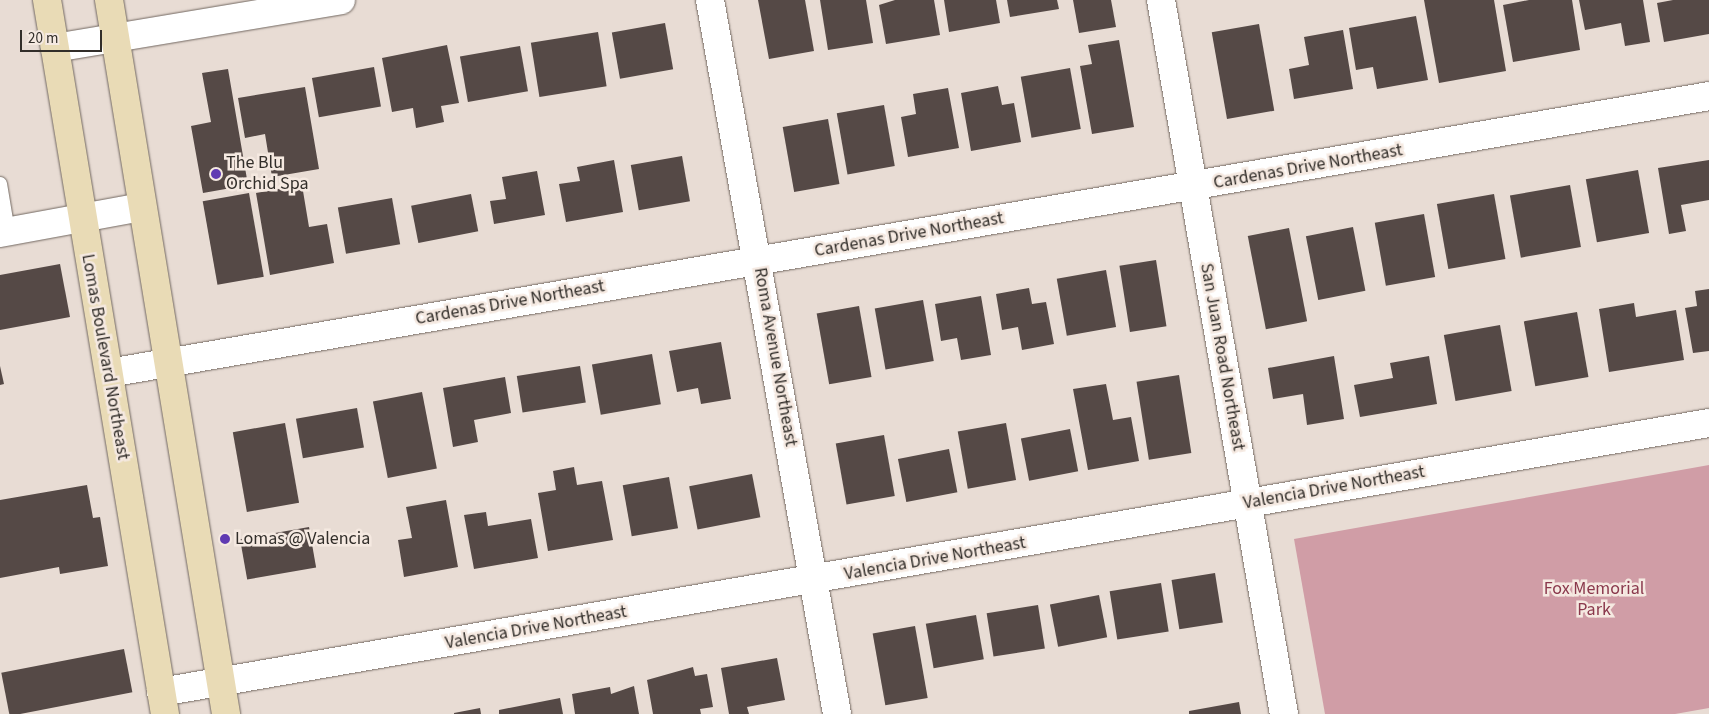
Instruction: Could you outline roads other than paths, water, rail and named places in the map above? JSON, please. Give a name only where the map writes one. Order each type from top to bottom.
[{"type":"main road","name":"Lomas Boulevard Northeast","points":[[47,0],[163,703]]},
{"type":"main road","points":[[109,0],[226,714]]},
{"type":"street","points":[[55,48],[341,0]]},
{"type":"street","name":"Roma Avenue Northeast","points":[[710,0],[759,260],[837,714]]},
{"type":"street","name":"San Juan Road Northeast","points":[[1161,0],[1284,714]]},
{"type":"street","name":"Cardenas Drive Northeast","points":[[109,373],[1709,96]]},
{"type":"street","points":[[4,233],[142,207]]},
{"type":"street","name":"Valencia Drive Northeast","points":[[163,703],[220,682],[813,582],[1249,502],[1709,423]]},
{"type":"lane","points":[[0,184],[4,233]]},
{"type":"place","name":"The Blu Orchid Spa","points":[[216,174]]},
{"type":"place","name":"Lomas @ Valencia","points":[[225,539]]},
{"type":"park label","name":"Fox Memorial Park","points":[[1594,600]]}]
